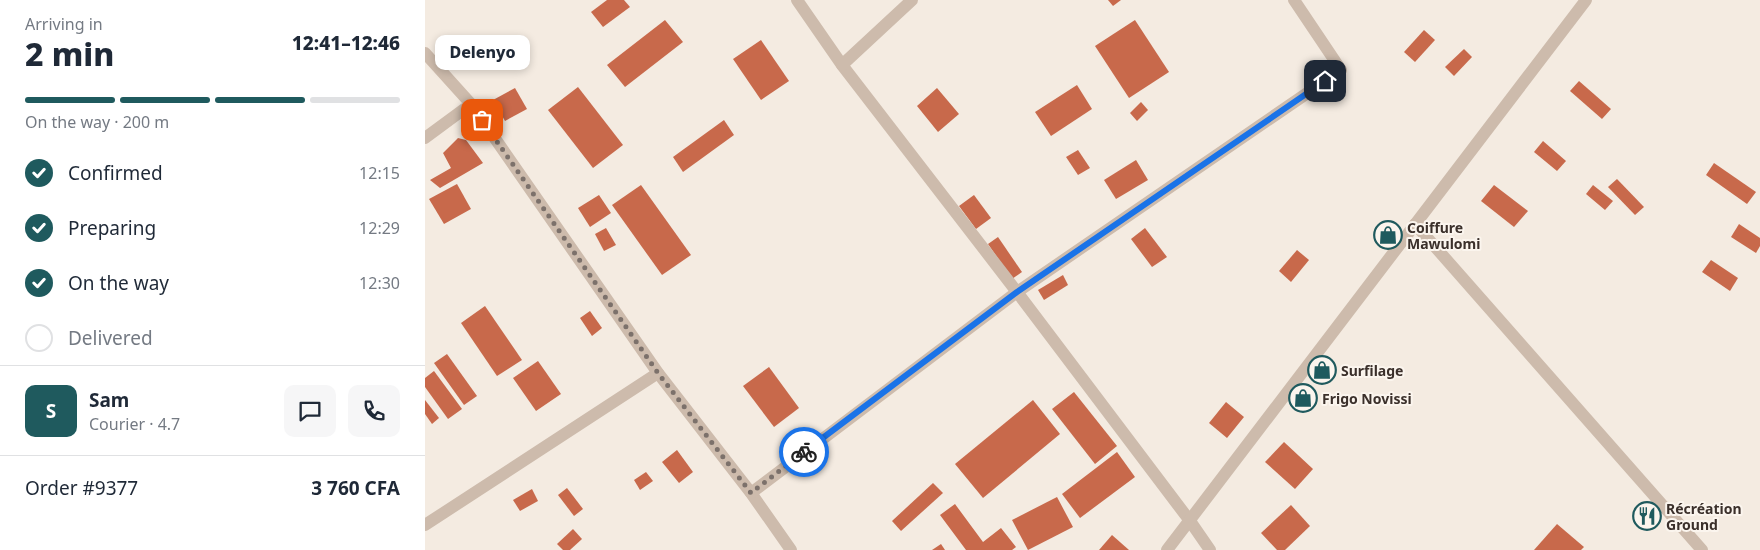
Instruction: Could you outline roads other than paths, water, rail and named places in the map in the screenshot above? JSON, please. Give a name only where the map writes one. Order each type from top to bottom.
[{"type":"street","points":[[797,0],[842,64],[1017,292],[1210,550]]},
{"type":"street","points":[[842,64],[912,0]]},
{"type":"street","points":[[751,493],[1017,292],[1341,70],[1294,0]]},
{"type":"street","points":[[1167,550],[1586,0]]},
{"type":"street","points":[[425,53],[471,104],[658,373],[751,493],[791,550]]},
{"type":"street","points":[[425,138],[471,104]]},
{"type":"street","points":[[1415,224],[1702,550]]},
{"type":"street","points":[[425,525],[658,373]]},
{"type":"place","name":"Delenyo","points":[[482,120]]},
{"type":"place","name":"Coiffure Mawulomi","points":[[1388,235]]},
{"type":"place","name":"Surfilage","points":[[1322,370]]},
{"type":"place","name":"Frigo Novissi","points":[[1303,398]]},
{"type":"place","name":"Récréation Ground","points":[[1647,516]]}]
